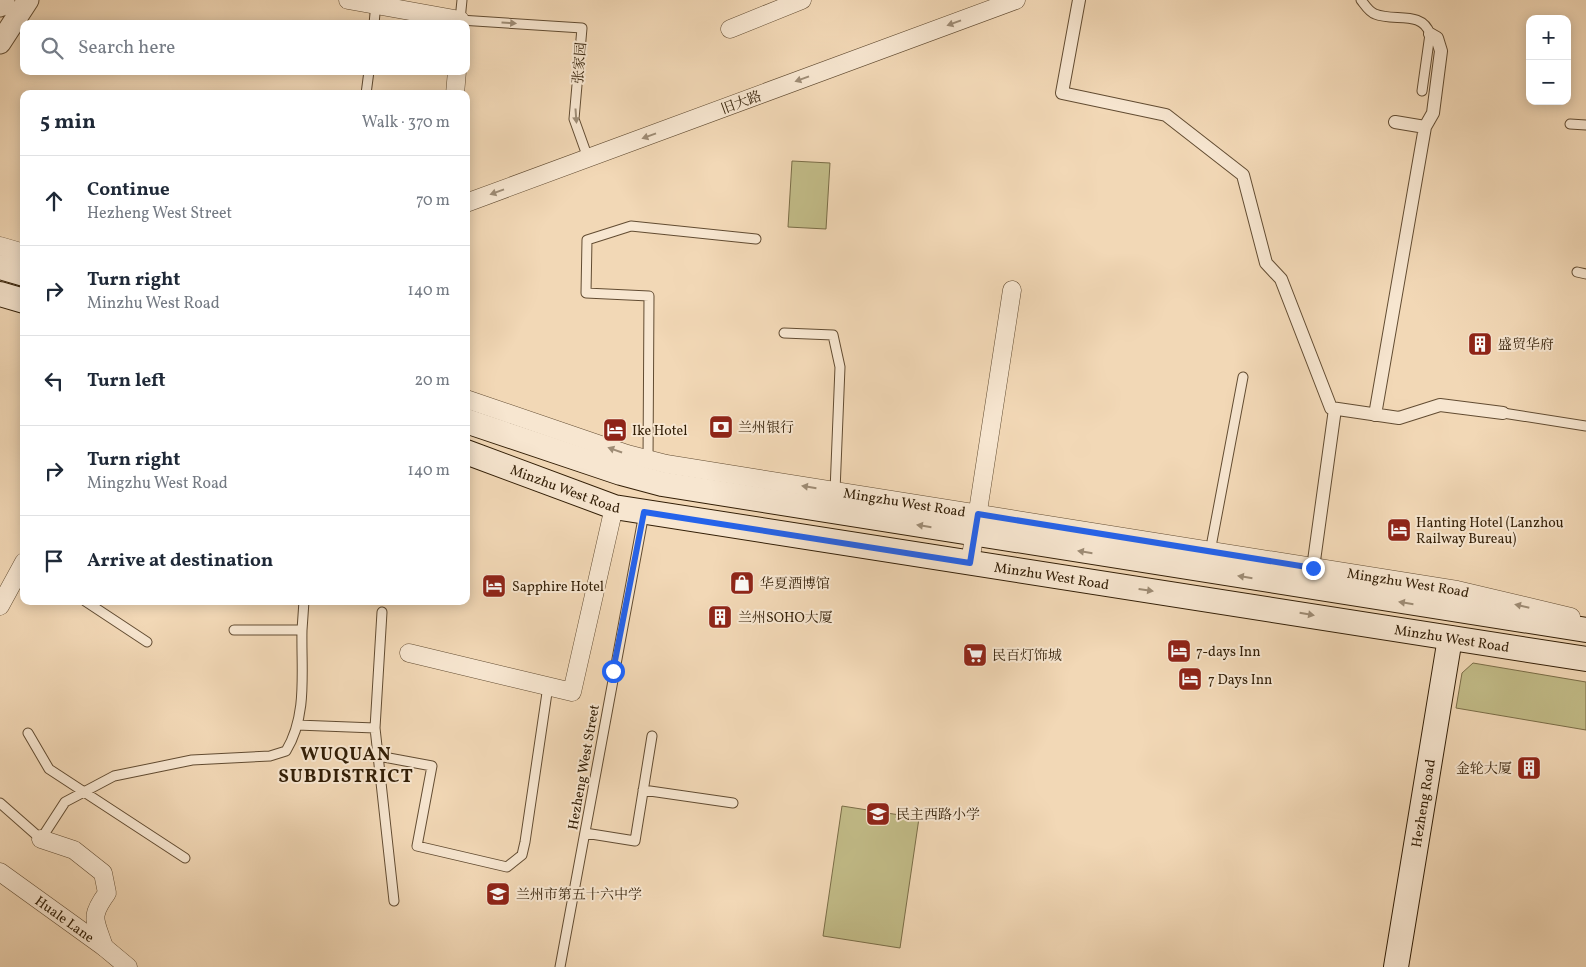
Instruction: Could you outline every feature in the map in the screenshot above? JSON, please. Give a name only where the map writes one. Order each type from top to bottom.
[{"type":"main road","points":[[0,267],[20,273]]},
{"type":"main road","points":[[0,294],[20,300]]},
{"type":"main road","name":"Minzhu West Road","points":[[470,422],[648,470],[976,524],[1586,630]]},
{"type":"main road","name":"Minzhu West Road","points":[[470,453],[614,507],[1586,659]]},
{"type":"main road","name":"Hezheng Road","points":[[1396,967],[1450,638]]},
{"type":"street","points":[[0,6],[4,0]]},
{"type":"street","points":[[0,42],[28,0]]},
{"type":"street","name":"张家园","points":[[348,0],[376,2],[452,20]]},
{"type":"street","points":[[730,29],[802,0]]},
{"type":"street","name":"旧大路","points":[[470,202],[1016,0]]},
{"type":"street","points":[[1079,0],[1062,93],[1166,115],[1243,175],[1266,262],[1281,279],[1331,408],[1399,418],[1440,406],[1503,413]]},
{"type":"street","points":[[1375,415],[1425,127],[1433,113],[1441,51],[1437,38],[1430,34]]},
{"type":"street","points":[[455,90],[457,75]]},
{"type":"street","points":[[1394,122],[1425,127]]},
{"type":"street","points":[[0,246],[20,252]]},
{"type":"street","points":[[970,563],[1012,290]]},
{"type":"street","name":"Mingzhu West Road","points":[[470,401],[648,470],[666,464],[835,492],[976,524],[1210,552],[1457,590],[1586,621]]},
{"type":"street","points":[[1313,568],[1335,409]]},
{"type":"street","points":[[410,653],[572,692],[614,507]]},
{"type":"street","points":[[0,606],[20,569]]},
{"type":"street","points":[[41,840],[74,850],[102,873],[107,893],[95,910],[94,915],[104,947]]},
{"type":"street","name":"Huale Lane","points":[[0,872],[104,947],[128,967]]},
{"type":"lane","points":[[460,20],[462,0]]},
{"type":"lane","points":[[1362,0],[1375,14],[1420,20],[1427,26],[1430,34],[1422,91]]},
{"type":"lane","points":[[374,20],[376,2]]},
{"type":"lane","name":"张家园","points":[[470,22],[582,28],[574,118],[588,158]]},
{"type":"lane","points":[[367,90],[368,75]]},
{"type":"lane","points":[[1570,124],[1586,125]]},
{"type":"lane","points":[[648,470],[649,296],[586,293],[587,240],[631,226],[756,239]]},
{"type":"lane","points":[[784,333],[833,335],[840,366],[835,492]]},
{"type":"lane","points":[[1210,552],[1243,377]]},
{"type":"lane","points":[[1503,413],[1586,426]]},
{"type":"lane","name":"Hezheng West Street","points":[[560,967],[644,512]]},
{"type":"lane","points":[[91,605],[147,642]]},
{"type":"lane","points":[[0,803],[41,840],[65,802],[114,776],[192,760],[270,756],[286,751],[296,735],[301,705],[304,605]]},
{"type":"lane","points":[[382,612],[375,728],[394,901]]},
{"type":"lane","points":[[234,630],[302,630]]},
{"type":"lane","points":[[378,756],[432,766],[417,846],[507,867],[522,855],[525,842],[548,686]]},
{"type":"lane","points":[[298,725],[375,728]]},
{"type":"lane","points":[[28,733],[49,769],[82,793],[185,858]]},
{"type":"lane","points":[[585,833],[635,841],[652,736]]},
{"type":"lane","points":[[643,790],[733,803]]},
{"type":"shaded area","points":[[792,161],[830,163],[826,229],[788,227]]},
{"type":"shaded area","points":[[1473,663],[1586,682],[1586,730],[1456,708],[1462,673]]},
{"type":"shaded area","points":[[842,806],[919,818],[900,948],[823,936]]},
{"type":"place","name":"盛贸华府","points":[[1480,344]]},
{"type":"place","name":"兰州银行","points":[[721,427]]},
{"type":"place","name":"Ike Hotel","points":[[615,430]]},
{"type":"place","name":"Hanting Hotel (Lanzhou Railway Bureau)","points":[[1399,530]]},
{"type":"place","name":"华夏酒博馆","points":[[742,583]]},
{"type":"place","name":"Sapphire Hotel","points":[[494,586]]},
{"type":"place","name":"兰州SOHO大厦","points":[[720,617]]},
{"type":"place","name":"7-days Inn","points":[[1179,651]]},
{"type":"place","name":"民百灯饰城","points":[[975,655]]},
{"type":"place","name":"7 Days Inn","points":[[1190,679]]},
{"type":"place","name":"金轮大厦","points":[[1529,768]]},
{"type":"place","name":"民主西路小学","points":[[878,814]]},
{"type":"place","name":"兰州市第五十六中学","points":[[498,894]]},
{"type":"district","name":"WUQUAN SUBDISTRICT","points":[[346,764]]},
{"type":"route","points":[[613,671],[644,512],[970,563],[978,514],[1313,568]]}]
